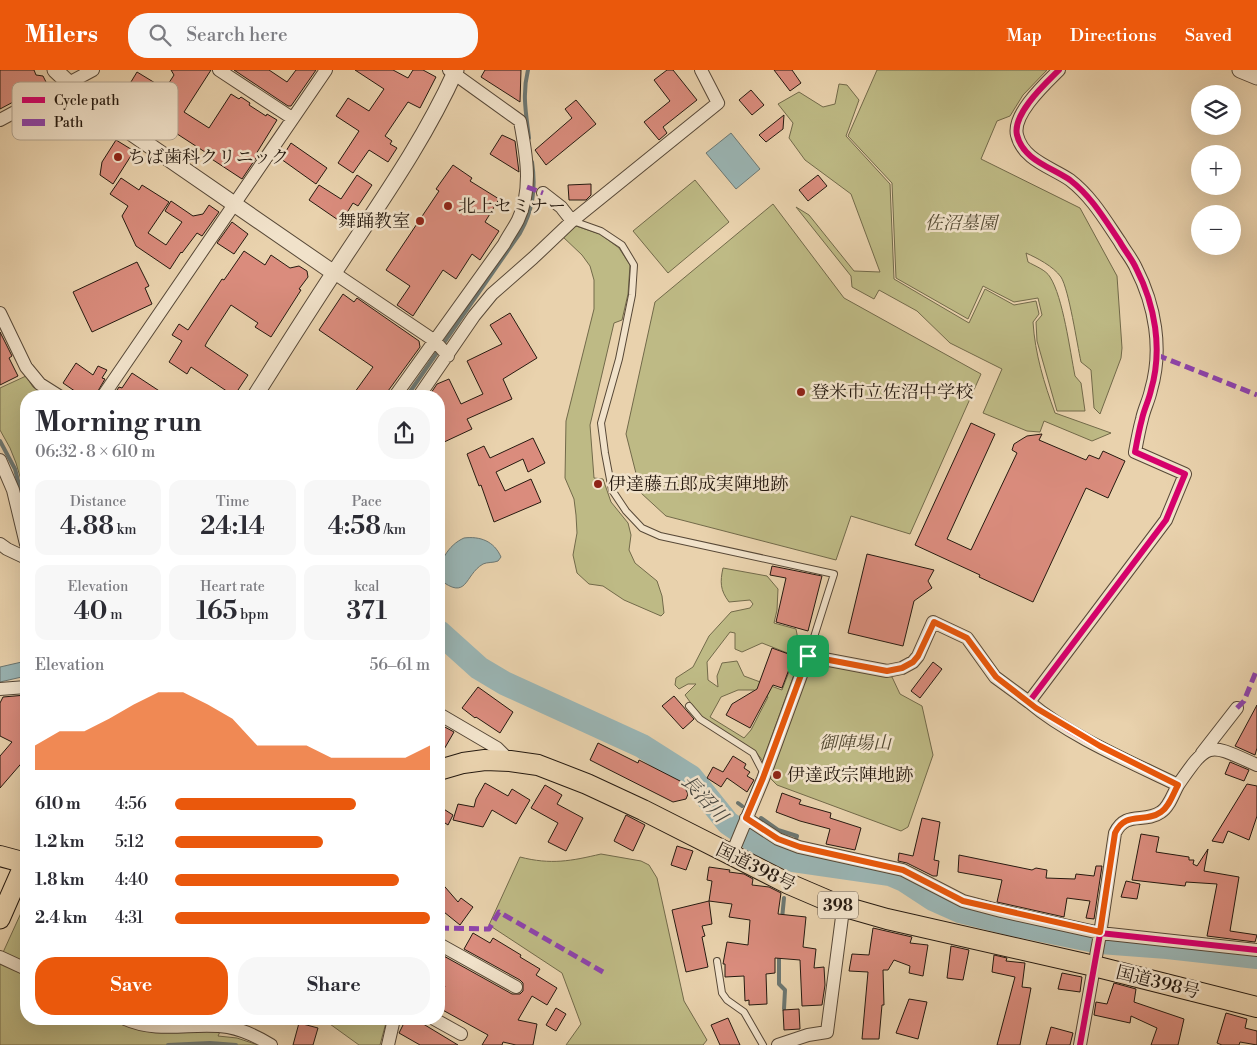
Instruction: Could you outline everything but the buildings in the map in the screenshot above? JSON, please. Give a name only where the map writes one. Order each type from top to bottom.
[{"type":"highway","name":"国道398号","points":[[445,768],[485,760],[538,764],[571,776],[643,810],[734,848],[789,884],[838,906],[1095,958],[1257,1007]]},
{"type":"highway","points":[[0,856],[20,861]]},
{"type":"main road","points":[[0,918],[20,875]]},
{"type":"street","points":[[55,70],[67,82]]},
{"type":"street","points":[[72,82],[93,70]]},
{"type":"street","points":[[219,70],[292,118]]},
{"type":"street","points":[[108,390],[326,70]]},
{"type":"street","points":[[423,390],[474,316],[492,294],[572,221],[718,103],[700,70]]},
{"type":"street","points":[[1029,702],[1166,520],[1185,474],[1135,452],[1142,418],[1152,388],[1156,355],[1156,334],[1151,302],[1136,266],[1087,195],[1069,180],[1036,161],[1023,150],[1016,133],[1020,117],[1030,101],[1059,70]]},
{"type":"street","points":[[1240,70],[1257,77]]},
{"type":"street","points":[[259,390],[405,166],[430,123],[453,71],[520,120],[525,145],[527,187],[518,219],[504,244],[399,390]]},
{"type":"street","points":[[0,120],[12,114]]},
{"type":"street","points":[[141,140],[435,341],[448,356]]},
{"type":"street","points":[[543,193],[561,207],[572,221]]},
{"type":"street","points":[[0,313],[26,367],[40,384],[50,390]]},
{"type":"street","points":[[0,460],[13,490],[20,519]]},
{"type":"street","points":[[0,544],[7,550],[20,555]]},
{"type":"street","points":[[734,848],[764,775],[808,656],[887,671],[902,668],[913,662],[918,656],[934,622],[967,638],[996,677],[1066,727],[1178,785]]},
{"type":"street","points":[[0,689],[20,687]]},
{"type":"street","points":[[1080,1045],[1115,833],[1119,825],[1130,819],[1153,816],[1167,806],[1196,758],[1237,708]]},
{"type":"street","points":[[445,718],[493,746],[510,761]]},
{"type":"street","points":[[1202,753],[1215,749],[1224,750],[1257,765]]},
{"type":"street","points":[[745,820],[778,839],[800,847],[903,870],[963,901],[1100,933],[1257,950]]},
{"type":"street","points":[[778,1045],[808,1035],[827,1032],[842,918]]},
{"type":"street","points":[[445,947],[516,987]]},
{"type":"street","points":[[0,957],[20,966]]},
{"type":"street","points":[[138,1025],[156,1027],[227,1027],[246,1031],[271,1045]]},
{"type":"street","points":[[388,1045],[393,1025]]},
{"type":"street","points":[[445,1025],[461,1034]]},
{"type":"lane","points":[[572,221],[601,231],[622,245],[634,265],[632,294],[619,359],[601,424],[604,453],[612,490],[642,528],[660,536],[834,574],[808,656]]},
{"type":"lane","points":[[689,706],[700,719],[752,753],[764,775]]},
{"type":"lane","points":[[717,960],[722,993],[727,1000],[744,1012],[763,1045]]},
{"type":"green space","name":"佐沼墓園","points":[[877,70],[1047,70],[1023,95],[1010,116],[997,121],[981,159],[1080,208],[1117,276],[1121,358],[1100,414],[1094,408],[1091,370],[1081,362],[1064,284],[1058,273],[1045,263],[1026,253],[1028,262],[1046,272],[1055,286],[1059,297],[1075,376],[1081,383],[1085,411],[1057,411],[1037,341],[1036,322],[1042,315],[1038,298],[1014,302],[983,286],[968,319],[896,278],[892,183],[848,136]]},
{"type":"green space","points":[[839,84],[847,85],[859,100],[846,136],[890,184],[894,279],[969,323],[985,289],[1014,305],[1036,301],[1039,314],[1033,322],[1036,346],[1055,413],[1111,433],[1092,441],[1044,421],[1040,432],[1027,431],[983,413],[1002,369],[950,343],[917,311],[879,290],[874,299],[852,287],[851,276],[796,207],[809,215],[854,271],[880,272],[851,194],[805,160],[789,138],[793,123],[778,104],[799,92],[823,107],[835,104]]},
{"type":"green space","points":[[695,180],[729,222],[668,273],[633,231]]},
{"type":"green space","points":[[773,204],[844,298],[981,374],[910,534],[851,516],[836,560],[666,516],[641,493],[626,434],[655,302]]},
{"type":"green space","points":[[576,226],[600,234],[619,248],[630,265],[628,294],[622,320],[614,323],[590,425],[594,478],[603,479],[611,502],[628,523],[631,535],[629,550],[635,563],[657,581],[662,596],[664,613],[661,616],[624,600],[603,586],[589,584],[577,573],[573,555],[577,533],[574,499],[565,478],[566,421],[594,309],[594,280],[590,266],[582,255],[562,236]]},
{"type":"green space","points":[[26,376],[33,387],[38,390],[20,390],[20,477],[10,448],[0,430],[0,388]]},
{"type":"green space","points":[[723,568],[767,576],[778,589],[774,623],[796,629],[801,655],[763,761],[755,751],[701,717],[685,695],[696,684],[688,684],[679,689],[675,685],[676,678],[693,667],[709,636],[731,612],[750,608],[753,604],[750,600],[729,602],[722,590]],"holes":[[[730,632],[735,633],[735,649],[742,652],[762,643],[795,656],[782,690],[744,676],[737,661],[722,663],[717,676],[718,687],[708,680],[707,662]],[[738,690],[754,690],[768,697],[751,730],[744,738],[710,717],[721,697]]]},
{"type":"green space","name":"御陣場山","points":[[820,663],[892,677],[900,694],[922,706],[933,755],[908,827],[901,831],[777,785],[770,778],[810,667]]},
{"type":"green space","points":[[601,854],[641,861],[649,865],[657,878],[684,1001],[707,1040],[703,1045],[566,1045],[581,1024],[562,973],[489,925],[520,857],[542,861],[561,861]]},
{"type":"green space","points":[[20,915],[20,1025],[223,1025],[218,1036],[237,1038],[258,1045],[0,1045],[0,959]]},
{"type":"green space","points":[[331,1025],[385,1025],[380,1045],[359,1045]]},
{"type":"water","points":[[731,133],[760,169],[736,189],[706,153]]},
{"type":"water","points":[[464,538],[481,539],[495,547],[501,557],[498,561],[483,564],[465,584],[455,588],[445,583],[445,555],[458,541]]},
{"type":"water","points":[[20,662],[20,677],[0,682],[0,667]]},
{"type":"waterway","points":[[528,70],[525,95],[529,138]]},
{"type":"waterway","points":[[411,390],[520,233],[531,207],[534,181],[532,162]]},
{"type":"waterway","points":[[0,441],[15,469],[20,489]]},
{"type":"waterway","name":"長沼川","points":[[445,637],[479,668],[504,683],[642,746],[691,777],[728,823],[759,844],[793,860],[890,874],[904,880],[933,899],[960,911],[1012,924],[1100,942],[1257,957]]},
{"type":"waterway","points":[[738,803],[742,806]]},
{"type":"waterway","points":[[761,818],[778,830],[797,836],[796,839]]},
{"type":"waterway","points":[[782,919],[784,898]]},
{"type":"waterway","points":[[779,954],[779,984],[785,990],[784,1009]]},
{"type":"waterway","points":[[168,1045],[210,1043],[236,1045]]},
{"type":"marked path","points":[[527,187],[543,193]]},
{"type":"marked path","points":[[1157,355],[1257,395]]},
{"type":"marked path","points":[[1237,708],[1244,701],[1257,669]]},
{"type":"marked path","points":[[445,928],[489,929],[499,912],[603,972]]},
{"type":"cycle path","points":[[1059,70],[1025,109],[1017,127],[1017,135],[1020,144],[1031,157],[1070,180],[1092,201],[1143,282],[1152,312],[1157,343],[1155,375],[1143,415],[1135,452],[1185,474],[1166,520],[1029,702],[1081,737],[1178,785],[1164,810],[1148,817],[1130,819],[1119,826],[1115,833],[1100,934],[1080,1045]]},
{"type":"cycle path","points":[[746,818],[778,839],[799,847],[903,870],[963,901],[1001,911],[1100,933],[1257,950]]},
{"type":"place","name":"ちば歯科クリニック","points":[[118,157]]},
{"type":"place","name":"北上セミナー","points":[[448,206]]},
{"type":"place","name":"舞踊教室","points":[[420,221]]},
{"type":"place","name":"登米市立佐沼中学校","points":[[801,392]]},
{"type":"place","name":"伊達藤五郎成実陣地跡","points":[[598,484]]},
{"type":"place","name":"伊達政宗陣地跡","points":[[777,775]]},
{"type":"route","points":[[934,622],[967,638],[973,644],[989,670],[1036,708],[1100,746],[1178,785],[1167,806],[1161,812],[1153,816],[1130,819],[1119,825],[1115,833],[1100,932],[963,901],[903,870],[814,852],[778,839],[746,818],[763,778],[808,656],[887,671],[902,668],[908,666],[918,656],[934,622]]}]
